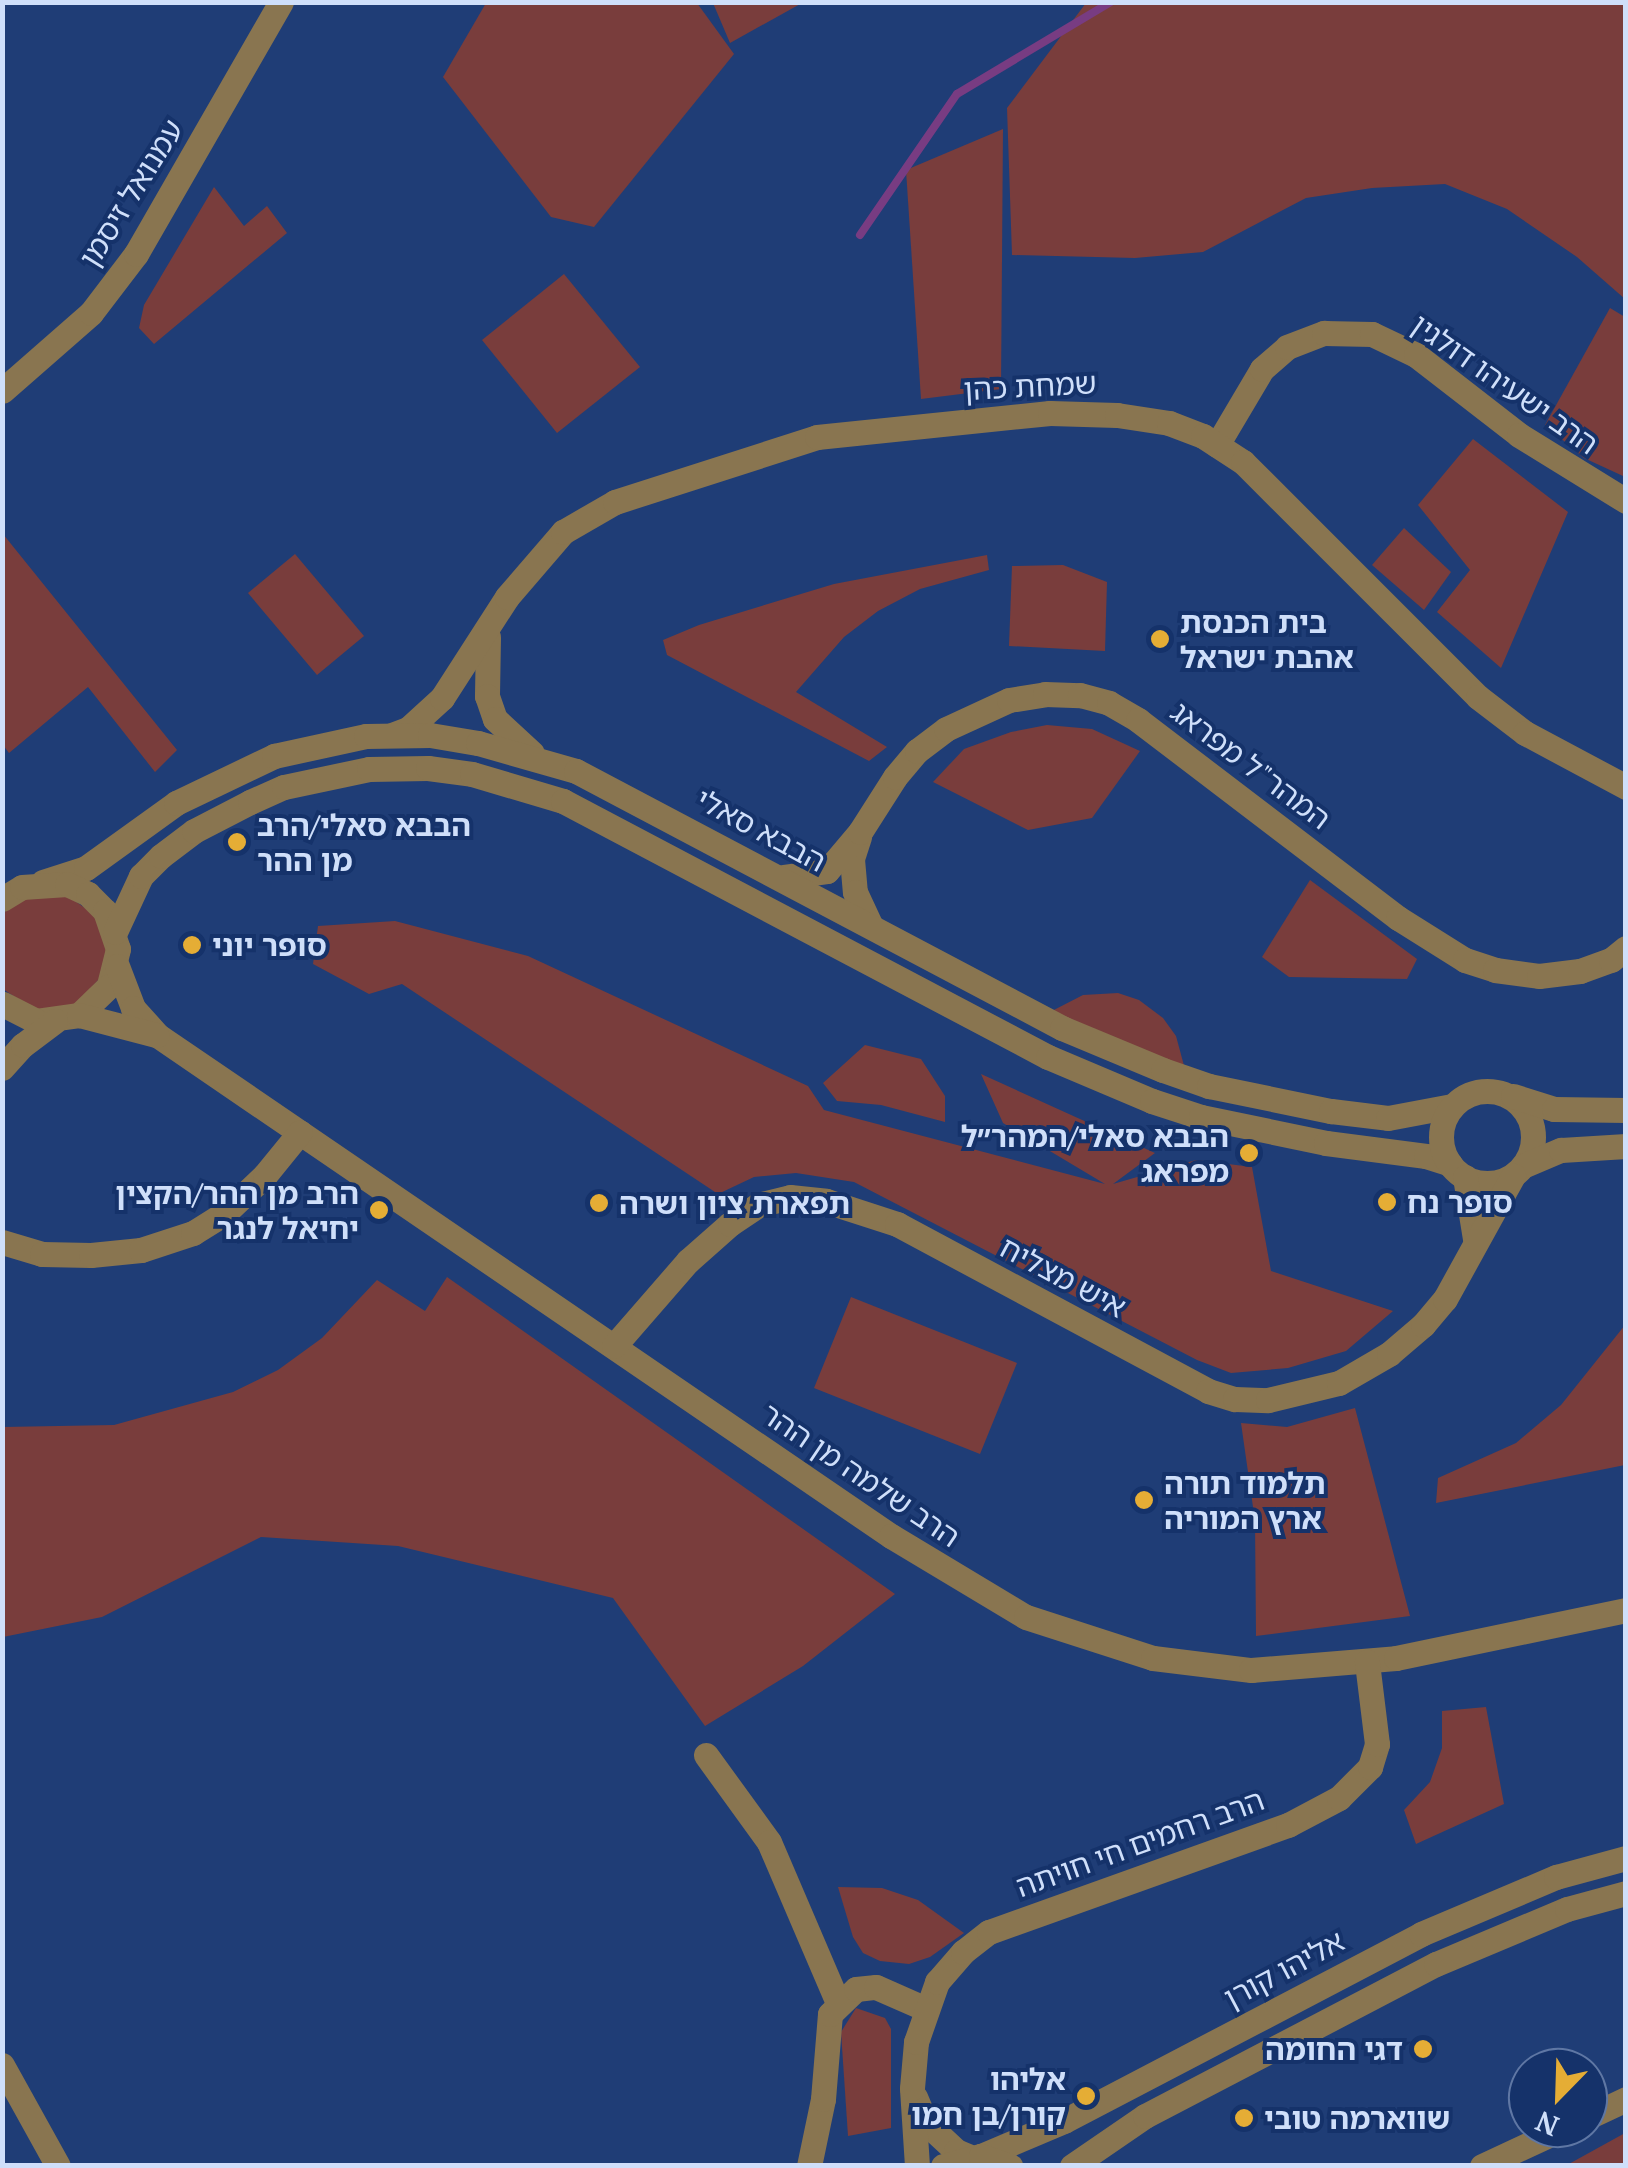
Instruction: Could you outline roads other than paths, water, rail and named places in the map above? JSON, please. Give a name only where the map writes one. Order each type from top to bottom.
[{"type":"street","name":"עמנואל זיסמן","points":[[2,390],[91,313],[136,254],[282,2]]},
{"type":"street","name":"הרב ישעיהו דולגין","points":[[1217,445],[1262,369],[1287,347],[1324,334],[1372,334],[1416,355],[1519,435],[1626,501]]},
{"type":"street","name":"שמחת כהן","points":[[387,736],[408,729],[442,698],[506,597],[562,532],[615,502],[724,463],[817,436],[1050,413],[1117,415],[1169,424],[1217,445],[1280,497],[1478,698],[1524,732],[1626,787]]},
{"type":"street","points":[[490,627],[484,660],[487,696],[494,719],[538,757]]},
{"type":"street","name":"המהר\"ל מפראג","points":[[782,878],[827,870],[860,832],[895,777],[917,751],[946,728],[1010,700],[1045,694],[1080,695],[1109,704],[1138,720],[1398,918],[1466,960],[1494,970],[1538,976],[1580,971],[1611,960],[1626,948]]},
{"type":"street","name":"הבבא סאלי","points":[[2,899],[22,887],[86,868],[176,803],[274,756],[326,743],[430,735],[538,757],[576,771],[1062,1028],[1210,1086],[1388,1118],[1452,1106]]},
{"type":"street","points":[[115,932],[141,876],[161,856],[194,831],[267,795],[369,768],[428,768],[472,774],[564,800],[1048,1057],[1152,1101],[1326,1143],[1426,1156],[1489,1183],[1561,1150],[1626,1146]]},
{"type":"street","name":"המהר\"ל מפראג","points":[[860,832],[852,860],[856,892],[870,924]]},
{"type":"street","points":[[44,882],[67,884],[88,894],[105,911],[115,932],[117,966],[133,1008],[157,1035]]},
{"type":"street","points":[[2,1068],[23,1045],[110,986],[117,966]]},
{"type":"street","points":[[2,1004],[36,1021],[67,1018],[157,1035]]},
{"type":"street","name":"הרב שלמה מן ההר","points":[[157,1035],[919,1554],[1026,1617],[1114,1648],[1206,1667],[1299,1669],[1367,1662],[1626,1610]]},
{"type":"street","points":[[1475,1240],[1458,1171],[1441,1135],[1452,1106],[1479,1091],[1554,1109],[1626,1110]]},
{"type":"street","points":[[1508,1095],[1519,1102],[1533,1126],[1534,1140],[1519,1170]]},
{"type":"street","points":[[2,1242],[42,1254],[91,1255],[141,1250],[193,1232],[225,1213],[266,1176],[300,1132]]},
{"type":"street","name":"איש מצליח","points":[[614,1346],[688,1261],[730,1224],[758,1205],[790,1196],[826,1201],[897,1224],[1208,1391],[1235,1399],[1268,1400],[1339,1384],[1388,1354],[1445,1299],[1475,1240],[1519,1170]]},
{"type":"street","name":"הרב רחמים חי חויתה","points":[[916,2166],[912,2088],[916,2042],[937,1982],[963,1952],[989,1932],[1288,1825],[1318,1811],[1356,1785],[1370,1767],[1378,1744],[1367,1662]]},
{"type":"street","points":[[706,1755],[768,1842],[838,2003]]},
{"type":"street","name":"אליהו קורן","points":[[944,2166],[1064,2121],[1421,1934],[1556,1877],[1626,1858]]},
{"type":"street","points":[[1072,2166],[1145,2116],[1436,1964],[1568,1909],[1626,1893]]},
{"type":"street","points":[[809,2166],[823,2099],[830,2014],[838,2003],[856,1989],[876,1987],[926,2008]]},
{"type":"street","points":[[2,2065],[58,2166]]},
{"type":"street","points":[[912,2088],[926,2123],[956,2151],[1010,2166]]},
{"type":"street","points":[[1482,2166],[1521,2148]]},
{"type":"waterway","points":[[860,235],[957,94],[1111,2]]},
{"type":"place","name":"בית הכנסת אהבת ישראל","points":[[1160,639]]},
{"type":"place","name":"הבבא סאלי/הרב מן ההר","points":[[237,842]]},
{"type":"place","name":"סופר יוני","points":[[192,945]]},
{"type":"place","name":"הבבא סאלי/המהר״ל מפראג","points":[[1249,1153]]},
{"type":"place","name":"סופר נח","points":[[1387,1202]]},
{"type":"place","name":"תפארת ציון ושרה","points":[[599,1203]]},
{"type":"place","name":"הרב מן ההר/הקצין יחיאל לנגר","points":[[379,1210]]},
{"type":"place","name":"תלמוד תורה ארץ המוריה","points":[[1144,1500]]},
{"type":"place","name":"דגי החומה","points":[[1423,2049]]},
{"type":"place","name":"אליהו קורן/בן חמו","points":[[1086,2096]]},
{"type":"place","name":"שווארמה טובי","points":[[1244,2118]]}]
